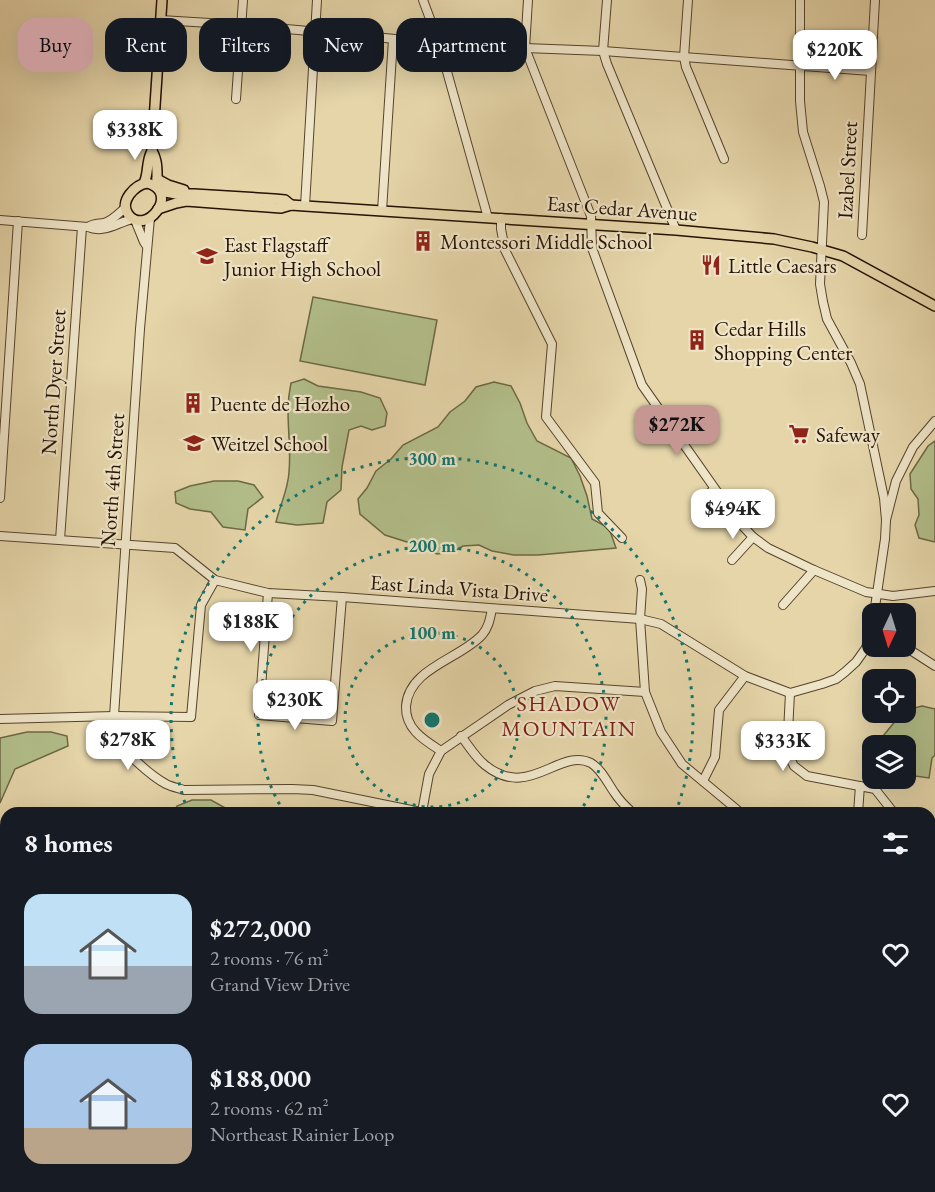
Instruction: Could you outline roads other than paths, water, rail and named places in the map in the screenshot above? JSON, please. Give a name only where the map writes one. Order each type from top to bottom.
[{"type":"main road","points":[[161,18],[162,0]]},
{"type":"main road","points":[[144,183],[148,172],[148,158],[152,151],[157,72]]},
{"type":"main road","points":[[152,151],[156,158],[161,203],[150,218],[142,221],[128,214],[126,207],[131,192],[144,183],[158,186]]},
{"type":"main road","name":"East Cedar Avenue","points":[[158,186],[168,185],[194,194],[285,200],[291,205]]},
{"type":"main road","name":"East Cedar Avenue","points":[[158,209],[186,201],[281,208],[291,205],[676,230],[774,239],[822,249],[849,259],[935,306]]},
{"type":"street","points":[[242,18],[243,0]]},
{"type":"street","points":[[315,18],[317,0]]},
{"type":"street","points":[[423,0],[430,18]]},
{"type":"street","points":[[527,18],[528,0]]},
{"type":"street","points":[[607,0],[603,51],[676,230]]},
{"type":"street","points":[[688,0],[684,57],[686,67],[724,159]]},
{"type":"street","points":[[800,0],[800,101],[803,132],[824,202],[820,284],[823,302],[827,319],[860,384],[884,498],[885,538],[875,603]]},
{"type":"street","name":"Izabel Street","points":[[862,235],[874,0]]},
{"type":"street","points":[[384,38],[396,39]]},
{"type":"street","points":[[381,211],[393,39]]},
{"type":"street","points":[[527,48],[603,51],[871,71]]},
{"type":"street","points":[[527,53],[591,216],[592,248],[595,260],[642,385],[737,520],[753,537],[768,548],[866,592],[893,596],[935,591]]},
{"type":"street","points":[[236,99],[238,72]]},
{"type":"street","points":[[305,206],[312,72]]},
{"type":"street","points":[[447,72],[488,218]]},
{"type":"street","points":[[85,227],[110,221],[126,207]]},
{"type":"street","name":"North 4th Street","points":[[150,218],[146,245],[114,716],[116,736],[121,746],[163,783],[172,787],[184,790],[313,790],[399,807]]},
{"type":"street","points":[[501,218],[505,250],[552,344],[546,417],[594,483],[598,513],[622,538]]},
{"type":"street","points":[[0,220],[94,229],[106,228],[134,219]]},
{"type":"street","name":"North 4th Street","points":[[134,219],[146,245]]},
{"type":"street","points":[[0,498],[18,221]]},
{"type":"street","name":"North Dyer Street","points":[[60,540],[85,227]]},
{"type":"street","points":[[886,520],[904,464],[913,447],[935,422]]},
{"type":"street","points":[[699,503],[714,489]]},
{"type":"street","name":"East Linda Vista Drive","points":[[0,536],[175,548],[215,579],[268,593],[640,620],[661,624],[745,676],[790,693]]},
{"type":"street","points":[[732,560],[753,537]]},
{"type":"street","points":[[783,605],[814,570]]},
{"type":"street","points":[[0,719],[114,716],[191,717],[201,605],[215,579]]},
{"type":"street","points":[[640,579],[642,589],[640,620],[645,692],[661,732],[682,764],[734,807]]},
{"type":"street","points":[[268,593],[259,716],[332,721],[342,597]]},
{"type":"street","points":[[441,751],[422,738],[410,725],[406,710],[409,693],[412,685],[420,677],[469,645],[486,630],[492,609]]},
{"type":"street","points":[[862,654],[856,663],[836,679],[790,693],[787,752],[794,766],[807,776],[875,789],[889,807]]},
{"type":"street","points":[[916,654],[935,666]]},
{"type":"street","points":[[703,781],[715,757],[719,710],[745,676]]},
{"type":"street","points":[[425,807],[429,774],[441,751],[508,705],[545,687],[555,686],[645,692]]},
{"type":"street","points":[[461,736],[477,758],[498,773],[510,777],[532,776],[563,762],[576,760],[588,762],[598,768],[628,807]]},
{"type":"street","points":[[858,807],[860,786]]},
{"type":"place","name":"Montessori Middle School","points":[[423,241]]},
{"type":"place","name":"East Flagstaff Junior High School","points":[[207,256]]},
{"type":"place","name":"Little Caesars","points":[[711,265]]},
{"type":"place","name":"Cedar Hills Shopping Center","points":[[697,340]]},
{"type":"place","name":"Puente de Hozho","points":[[193,403]]},
{"type":"place","name":"Safeway","points":[[799,434]]},
{"type":"place","name":"Weitzel School","points":[[194,443]]},
{"type":"district","name":"SHADOW MOUNTAIN","points":[[569,716]]}]
